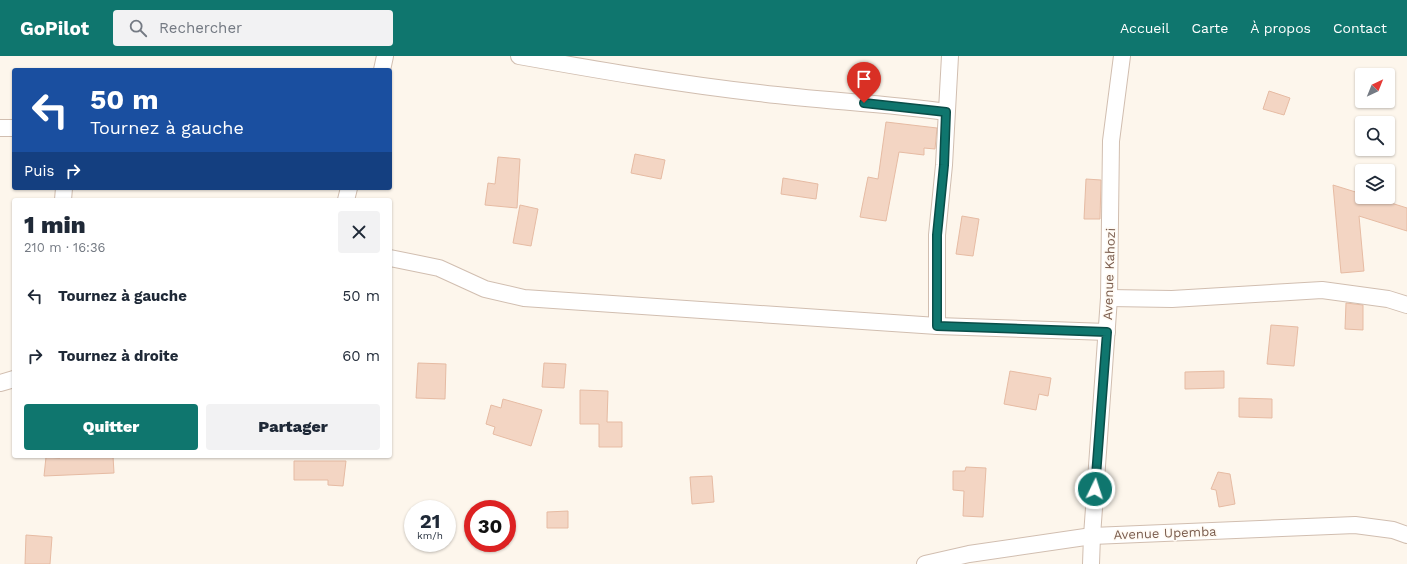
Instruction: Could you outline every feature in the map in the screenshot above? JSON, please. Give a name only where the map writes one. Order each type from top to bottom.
[{"type":"street","points":[[382,68],[384,56]]},
{"type":"street","points":[[518,56],[760,94],[909,107],[946,112]]},
{"type":"street","points":[[937,326],[937,235],[944,165],[950,56]]},
{"type":"street","name":"Avenue Kahozi","points":[[1091,564],[1109,298],[1111,141],[1122,56]]},
{"type":"street","points":[[0,128],[12,128]]},
{"type":"street","points":[[392,258],[439,268],[485,289],[524,298],[937,326],[1107,332]]},
{"type":"street","points":[[1109,298],[1172,299],[1322,290],[1388,299],[1407,305]]},
{"type":"street","points":[[0,383],[12,380]]},
{"type":"street","name":"Avenue Upemba","points":[[925,564],[969,554],[1092,536],[1355,525],[1393,530],[1407,535]]},
{"type":"building","points":[[1269,91],[1290,98],[1284,115],[1263,109]]},
{"type":"building","points":[[886,122],[937,128],[935,149],[924,148],[924,155],[899,152],[886,221],[860,217],[868,177],[878,179]]},
{"type":"building","points":[[635,154],[665,160],[661,179],[631,173]]},
{"type":"building","points":[[498,157],[520,159],[517,208],[485,205],[488,183],[495,184]]},
{"type":"building","points":[[783,178],[818,184],[816,199],[781,194]]},
{"type":"building","points":[[1086,179],[1101,180],[1100,219],[1084,219]]},
{"type":"building","points":[[1333,185],[1355,192],[1355,204],[1394,204],[1407,208],[1407,231],[1359,216],[1364,271],[1341,273]]},
{"type":"building","points":[[520,205],[538,209],[531,246],[513,243]]},
{"type":"building","points":[[962,216],[979,219],[973,256],[956,254]]},
{"type":"building","points":[[1346,303],[1363,305],[1363,330],[1345,329]]},
{"type":"building","points":[[1271,325],[1298,327],[1294,366],[1267,364]]},
{"type":"building","points":[[418,363],[446,364],[445,399],[416,398]]},
{"type":"building","points":[[544,363],[566,364],[564,388],[542,387]]},
{"type":"building","points":[[1010,371],[1051,378],[1048,396],[1039,394],[1036,410],[1004,404]]},
{"type":"building","points":[[1224,371],[1224,388],[1185,389],[1185,372]]},
{"type":"building","points":[[580,390],[608,391],[607,422],[622,422],[622,447],[599,447],[599,424],[580,424]]},
{"type":"building","points":[[1239,398],[1272,399],[1272,418],[1239,417]]},
{"type":"building","points":[[503,399],[542,410],[531,446],[493,434],[495,427],[486,424],[491,405],[501,408]]},
{"type":"building","points":[[46,458],[113,458],[114,473],[44,476]]},
{"type":"building","points":[[294,461],[346,461],[343,486],[328,485],[328,480],[294,480]]},
{"type":"building","points":[[966,467],[986,468],[983,517],[963,516],[964,491],[953,490],[953,471],[965,471]]},
{"type":"building","points":[[1218,472],[1230,474],[1235,504],[1219,507],[1216,490],[1211,489]]},
{"type":"building","points":[[712,476],[714,502],[692,504],[690,477]]},
{"type":"building","points":[[568,511],[568,528],[547,528],[547,512]]},
{"type":"building","points":[[26,535],[52,537],[50,564],[25,564]]},
{"type":"route","points":[[864,103],[946,112],[944,165],[937,235],[937,326],[1107,332],[1095,489]]}]
